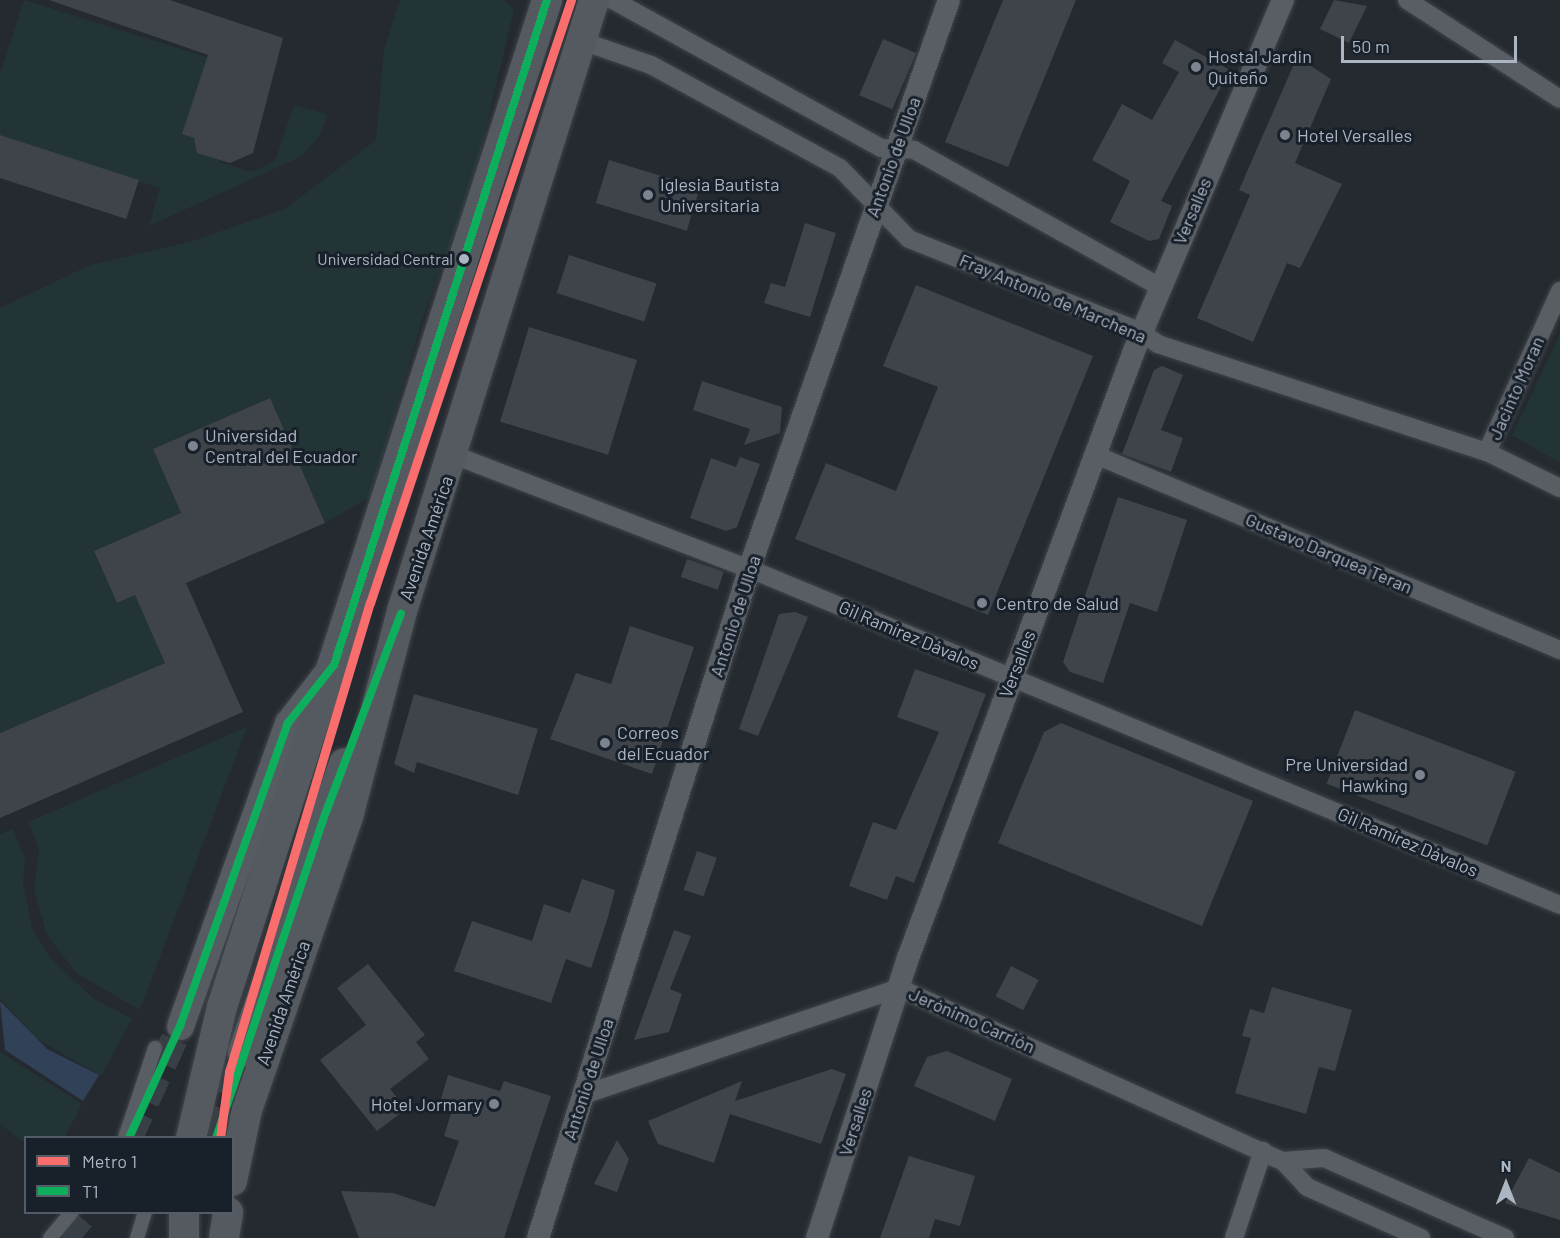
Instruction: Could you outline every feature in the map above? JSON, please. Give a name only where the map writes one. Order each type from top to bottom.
[{"type":"main road","points":[[191,1136],[222,1007],[547,0]]},
{"type":"main road","name":"Avenida América","points":[[234,1172],[251,1099],[349,813],[402,611],[454,455],[594,0]]},
{"type":"main road","points":[[243,1052],[402,611]]},
{"type":"main road","points":[[180,1026],[288,723],[334,665]]},
{"type":"main road","points":[[183,1214],[184,1238]]},
{"type":"main road","points":[[224,1238],[228,1214]]},
{"type":"street","points":[[613,0],[881,148],[914,150],[1160,287]]},
{"type":"street","name":"Antonio de Ulloa","points":[[538,1238],[750,569],[949,0]]},
{"type":"street","name":"Versalles","points":[[817,1238],[899,988],[1012,677],[1098,456],[1141,332],[1283,0]]},
{"type":"street","points":[[1407,0],[1560,99]]},
{"type":"street","name":"Fray Antonio de Marchena","points":[[582,41],[651,65],[840,168],[877,202],[909,238],[1141,332],[1158,344],[1487,452],[1560,488]]},
{"type":"street","name":"Jacinto Moran","points":[[1487,452],[1560,291]]},
{"type":"street","name":"Gil Ramírez Dávalos","points":[[454,455],[750,569],[1560,905]]},
{"type":"street","name":"Gustavo Darquea Teran","points":[[1098,456],[1560,650]]},
{"type":"street","name":"Jerónimo Carrión","points":[[583,1095],[899,988],[1284,1161],[1307,1187],[1421,1238]]},
{"type":"street","points":[[135,1131],[155,1048]]},
{"type":"street","points":[[1234,1238],[1263,1151]]},
{"type":"street","name":"Jerónimo Carrión","points":[[1284,1161],[1324,1158],[1505,1238]]},
{"type":"street","points":[[50,1238],[70,1214]]},
{"type":"street","points":[[137,1238],[144,1214]]},
{"type":"shaded area","points":[[24,0],[229,64],[219,162],[252,172],[275,161],[294,105],[327,114],[320,135],[302,156],[149,226],[160,188],[0,137],[0,74]]},
{"type":"shaded area","points":[[400,0],[504,0],[514,9],[472,188],[421,323],[371,496],[325,523],[269,398],[153,449],[181,513],[94,551],[117,603],[135,595],[165,663],[0,733],[0,308],[90,265],[190,242],[285,209],[376,140],[384,50]]},
{"type":"shaded area","points":[[1560,334],[1560,463],[1512,435]]},
{"type":"shaded area","points":[[247,727],[140,1010],[76,973],[47,935],[34,890],[39,849],[28,822]]},
{"type":"shaded area","points":[[13,829],[25,859],[23,885],[32,928],[51,959],[94,999],[132,1019],[101,1076],[36,1038],[0,998],[0,834]]},
{"type":"shaded area","points":[[0,1052],[82,1104],[66,1136],[24,1136],[24,1142],[0,1124]]},
{"type":"water","points":[[0,1001],[47,1049],[99,1075],[83,1101],[5,1050]]},
{"type":"building","points":[[49,0],[170,0],[283,38],[253,153],[230,163],[197,153],[194,138],[182,134],[208,55]]},
{"type":"building","points":[[1003,0],[1076,0],[1008,167],[945,142]]},
{"type":"building","points":[[1334,0],[1367,6],[1349,43],[1320,29]]},
{"type":"building","points":[[883,39],[916,53],[892,109],[859,95]]},
{"type":"building","points":[[1175,40],[1230,70],[1161,201],[1172,206],[1159,239],[1149,241],[1110,222],[1130,181],[1092,160],[1122,104],[1152,120],[1179,72],[1162,63]]},
{"type":"building","points":[[1297,57],[1331,79],[1295,163],[1342,184],[1300,268],[1287,263],[1253,342],[1197,318],[1250,195],[1239,190]]},
{"type":"building","points":[[0,135],[139,180],[126,219],[0,178]]},
{"type":"building","name":"Iglesia Bautista Universitaria","points":[[609,160],[700,188],[687,231],[596,203]]},
{"type":"building","points":[[805,223],[836,233],[810,317],[764,303],[771,283],[785,287]]},
{"type":"building","points":[[569,255],[656,283],[644,321],[557,293]]},
{"type":"building","points":[[916,285],[1093,356],[988,615],[795,539],[826,463],[896,491],[938,387],[883,366]]},
{"type":"building","points":[[529,327],[637,360],[608,455],[500,422]]},
{"type":"building","points":[[1162,366],[1183,375],[1161,430],[1183,438],[1171,472],[1122,454],[1154,370]]},
{"type":"building","points":[[702,381],[782,407],[780,433],[744,445],[750,429],[693,410]]},
{"type":"building","points":[[270,398],[325,523],[186,583],[243,712],[0,818],[0,733],[165,663],[135,595],[117,603],[94,551],[181,513],[153,449]]},
{"type":"building","points":[[740,457],[760,464],[737,527],[726,531],[690,518],[711,458],[736,467]]},
{"type":"building","points":[[1118,497],[1187,520],[1157,612],[1130,603],[1103,683],[1070,672],[1063,662]]},
{"type":"building","points":[[687,559],[724,572],[718,590],[681,577]]},
{"type":"building","points":[[795,612],[808,617],[758,736],[739,729],[779,614]]},
{"type":"building","points":[[630,626],[694,647],[652,774],[550,739],[576,673],[611,684]]},
{"type":"building","points":[[915,669],[986,694],[914,883],[896,876],[887,900],[849,886],[873,822],[896,830],[939,732],[897,717]]},
{"type":"building","points":[[414,694],[538,729],[518,795],[417,762],[414,773],[394,764]]},
{"type":"building","points":[[1355,710],[1516,772],[1487,845],[1327,784]]},
{"type":"building","points":[[1061,723],[1253,801],[1202,926],[998,843],[1044,732]]},
{"type":"building","points":[[697,851],[717,858],[704,897],[684,890]]},
{"type":"building","points":[[582,879],[615,890],[591,968],[566,959],[551,1003],[454,971],[472,921],[532,941],[544,904],[570,913]]},
{"type":"building","points":[[674,930],[691,936],[670,989],[682,994],[669,1032],[634,1040]]},
{"type":"building","points":[[368,964],[425,1035],[416,1042],[429,1059],[390,1089],[406,1109],[377,1131],[320,1060],[366,1025],[337,988]]},
{"type":"building","points":[[1011,966],[1039,980],[1023,1010],[996,996]]},
{"type":"building","points":[[1272,987],[1352,1010],[1335,1071],[1319,1067],[1306,1114],[1235,1093],[1251,1038],[1242,1036],[1250,1009],[1264,1013]]},
{"type":"building","points":[[947,1051],[1012,1079],[995,1121],[914,1086],[927,1057]]},
{"type":"building","points":[[832,1069],[846,1074],[821,1144],[730,1114],[714,1163],[658,1144],[648,1121],[742,1081],[735,1101]]},
{"type":"building","points":[[448,1075],[500,1091],[504,1081],[551,1096],[504,1238],[359,1238],[341,1191],[393,1193],[435,1207],[459,1141],[444,1136],[453,1107],[440,1102]]},
{"type":"building","points":[[617,1140],[629,1159],[617,1192],[594,1184]]},
{"type":"building","points":[[909,1156],[975,1176],[960,1226],[935,1219],[929,1238],[880,1238]]},
{"type":"building","points":[[1529,1158],[1560,1173],[1560,1220],[1505,1203]]},
{"type":"tunnel","points":[[130,1136],[180,1026]]},
{"type":"tunnel","points":[[217,1136],[243,1052]]},
{"type":"tunnel","points":[[64,1238],[84,1214]]},
{"type":"metro line","name":"1","points":[[220,1136],[229,1072],[370,603],[571,0]]},
{"type":"transit line","name":"T1","points":[[130,1136],[180,1026],[288,723],[334,665],[547,0]]},
{"type":"transit line","name":"T1","points":[[217,1136],[326,812],[401,614]]},
{"type":"place","name":"Hostal Jardin Quiteño","points":[[1196,67]]},
{"type":"place","name":"Hotel Versalles","points":[[1285,135]]},
{"type":"place","name":"Iglesia Bautista Universitaria","points":[[648,195]]},
{"type":"place","name":"Universidad Central","points":[[464,259]]},
{"type":"place","name":"Universidad Central del Ecuador","points":[[193,446]]},
{"type":"place","name":"Centro de Salud","points":[[982,603]]},
{"type":"place","name":"Correos del Ecuador","points":[[605,743]]},
{"type":"place","name":"Pre Universidad Hawking","points":[[1420,775]]},
{"type":"place","name":"Hotel Jormary","points":[[494,1104]]}]
